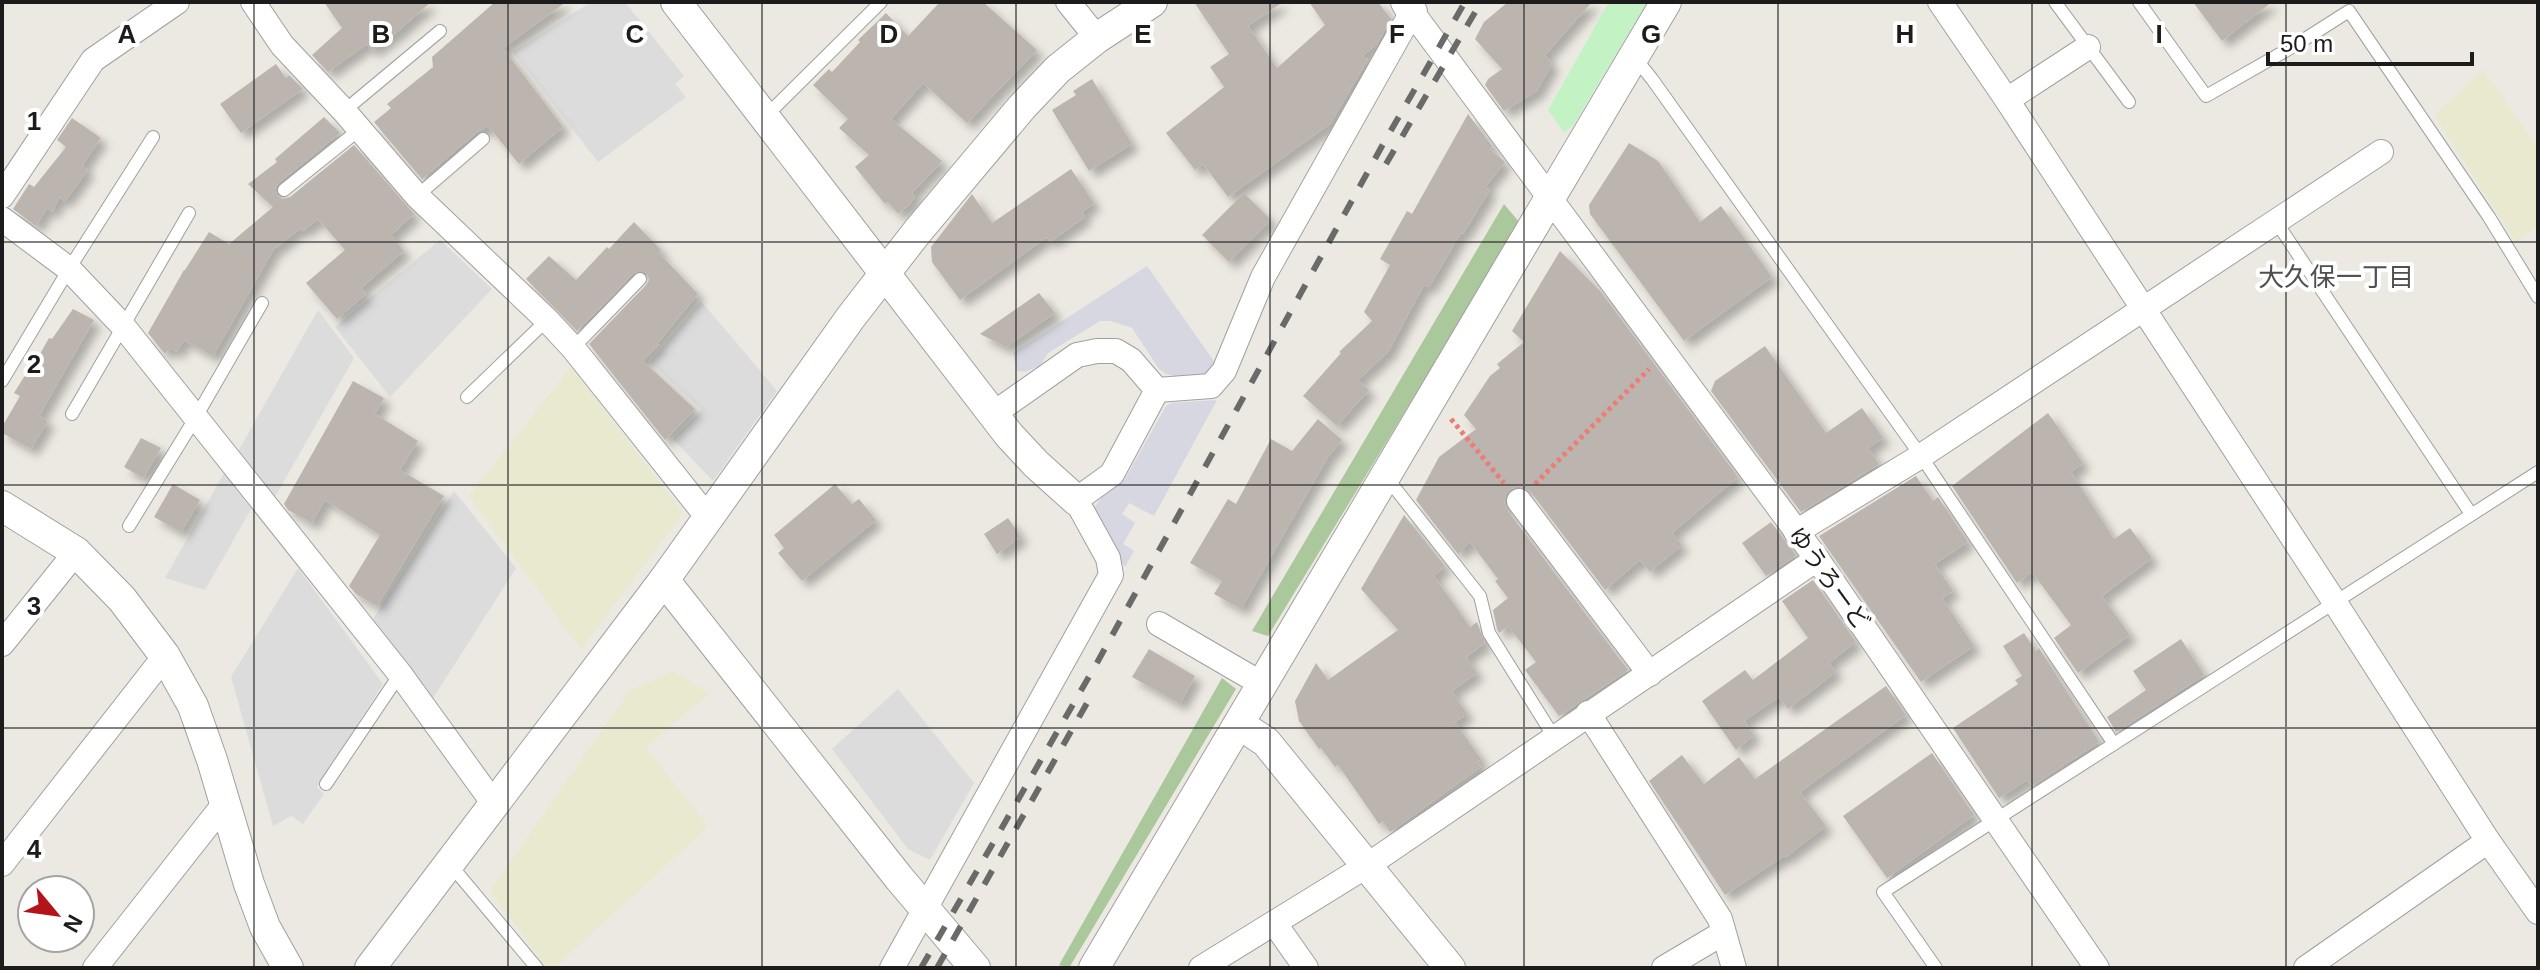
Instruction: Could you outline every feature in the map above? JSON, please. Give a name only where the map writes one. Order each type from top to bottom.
[{"type":"street","points":[[2,196],[93,60],[177,2]]},
{"type":"street","points":[[253,2],[282,45],[417,196],[573,348],[709,519]]},
{"type":"street","points":[[676,2],[993,414],[1036,464],[1076,500],[1108,558],[1111,575],[892,968]]},
{"type":"street","points":[[1068,2],[1097,38]]},
{"type":"street","points":[[370,968],[664,580],[885,272],[1022,107],[1058,69],[1097,38],[1152,2]]},
{"type":"street","points":[[1094,968],[1666,2]]},
{"type":"street","points":[[1940,2],[2007,100],[2488,841],[2538,912]]},
{"type":"street","points":[[1157,390],[1211,386],[1224,371],[1263,277],[1409,7]]},
{"type":"street","name":"ゆうろーど","points":[[1409,7],[1817,559],[2097,968]]},
{"type":"street","points":[[2007,100],[2088,47]]},
{"type":"street","points":[[1796,532],[1921,456],[2381,152]]},
{"type":"street","points":[[2,219],[69,269],[123,326],[400,674],[494,804]]},
{"type":"street","points":[[993,414],[1077,355],[1097,351],[1116,351],[1131,360],[1157,390]]},
{"type":"street","points":[[1076,500],[1112,474],[1157,390]]},
{"type":"street","points":[[1519,501],[1650,674]]},
{"type":"street","points":[[2,506],[76,552],[122,599],[165,656],[193,706],[265,927],[288,968]]},
{"type":"street","points":[[3,640],[76,552]]},
{"type":"street","points":[[1201,968],[1368,865],[1817,559]]},
{"type":"street","points":[[664,580],[975,968]]},
{"type":"street","points":[[1159,624],[1262,684]]},
{"type":"street","points":[[2,864],[165,656]]},
{"type":"street","points":[[1588,713],[1720,919],[1734,968]]},
{"type":"street","points":[[1239,724],[1266,742],[1450,968]]},
{"type":"street","points":[[95,968],[225,803]]},
{"type":"street","points":[[2306,968],[2488,841]]},
{"type":"street","points":[[1275,924],[1306,968]]},
{"type":"street","points":[[1664,968],[1723,933]]},
{"type":"lane","points":[[766,116],[881,2]]},
{"type":"lane","points":[[2055,2],[2129,102]]},
{"type":"lane","points":[[2139,2],[2206,96],[2349,11],[2489,217],[2538,297]]},
{"type":"lane","points":[[284,190],[440,31]]},
{"type":"lane","points":[[1633,57],[1921,456],[2114,744]]},
{"type":"lane","points":[[2,381],[153,137]]},
{"type":"lane","points":[[417,196],[483,139]]},
{"type":"lane","points":[[72,414],[189,213]]},
{"type":"lane","points":[[2275,220],[2471,514]]},
{"type":"lane","points":[[573,348],[640,279]]},
{"type":"lane","points":[[129,526],[262,303]]},
{"type":"lane","points":[[467,397],[547,320]]},
{"type":"lane","points":[[1936,968],[1883,892],[2538,472]]},
{"type":"lane","points":[[1385,476],[1480,596],[1489,633],[1554,737]]},
{"type":"lane","points":[[326,784],[400,674]]},
{"type":"lane","points":[[449,863],[537,968]]},
{"type":"path","points":[[1451,419],[1519,501],[1664,354]]},
{"type":"green space","points":[[1609,2],[1647,2],[1574,124],[1564,133],[1548,110]]},
{"type":"green space","points":[[2483,70],[2538,148],[2538,226],[2516,242],[2435,116]]},
{"type":"green space","points":[[1504,204],[1520,223],[1268,636],[1252,631]]},
{"type":"green space","points":[[571,367],[683,513],[581,649],[469,496]]},
{"type":"green space","points":[[673,671],[709,693],[646,748],[708,827],[554,968],[547,968],[490,891],[629,691]]},
{"type":"green space","points":[[1222,678],[1236,689],[1069,968],[1059,965]]},
{"type":"shaded area","points":[[591,2],[625,2],[684,76],[675,84],[686,97],[598,162],[513,52]]},
{"type":"shaded area","points":[[440,240],[492,289],[390,397],[335,327]]},
{"type":"shaded area","points":[[1147,266],[1218,367],[1206,376],[1166,374],[1159,369],[1132,328],[1100,321],[1048,353],[1040,366],[1025,372],[1017,371],[1013,353]]},
{"type":"shaded area","points":[[701,301],[777,391],[713,481],[673,439],[702,410],[650,362]]},
{"type":"shaded area","points":[[318,310],[354,358],[272,502],[236,455]]},
{"type":"shaded area","points":[[1217,400],[1154,516],[1129,503],[1122,514],[1135,523],[1123,544],[1134,551],[1125,567],[1094,520],[1094,508],[1101,498],[1125,479],[1166,406]]},
{"type":"shaded area","points":[[224,473],[251,509],[205,590],[165,578]]},
{"type":"shaded area","points":[[454,491],[516,568],[428,706],[368,627]]},
{"type":"shaded area","points":[[298,568],[383,684],[317,787],[324,794],[303,824],[291,816],[273,826],[231,677]]},
{"type":"shaded area","points":[[898,689],[974,783],[930,860],[908,849],[832,749]]},
{"type":"building","points":[[324,2],[431,2],[372,51],[367,44],[328,72],[312,55],[342,28]]},
{"type":"building","points":[[495,2],[566,2],[503,48],[563,127],[519,164],[488,126],[422,179],[374,122],[391,108],[387,104],[433,67],[432,57]]},
{"type":"building","points":[[940,2],[983,2],[1037,50],[967,123],[923,83],[891,119],[942,161],[912,193],[915,197],[909,205],[898,214],[888,202],[885,204],[855,167],[869,155],[839,128],[848,119],[813,85],[829,69],[832,72],[860,42],[858,40],[886,13],[908,36]]},
{"type":"building","points":[[1194,2],[1283,2],[1248,26],[1277,68],[1325,25],[1309,2],[1378,2],[1391,19],[1376,45],[1362,56],[1368,59],[1330,124],[1228,197],[1203,164],[1195,170],[1166,133],[1224,87],[1210,67],[1229,54]]},
{"type":"building","points":[[1508,2],[1592,2],[1545,55],[1552,64],[1537,91],[1504,111],[1485,85],[1502,69],[1475,39],[1484,22]]},
{"type":"building","points":[[2193,2],[2272,2],[2222,41]]},
{"type":"building","points":[[276,64],[286,78],[289,75],[303,89],[241,133],[220,104]]},
{"type":"building","points":[[1092,79],[1132,144],[1089,171],[1052,110],[1076,95],[1073,91]]},
{"type":"building","points":[[1468,114],[1492,146],[1490,149],[1505,162],[1485,187],[1490,190],[1429,287],[1424,285],[1388,352],[1358,380],[1369,390],[1337,426],[1303,396],[1339,352],[1372,321],[1364,312],[1390,265],[1380,259],[1407,211],[1412,214]]},
{"type":"building","points":[[324,117],[340,133],[278,183],[275,188],[277,195],[282,199],[290,197],[354,145],[414,214],[391,235],[404,251],[361,288],[366,294],[337,319],[306,283],[345,250],[318,219],[275,247],[213,356],[184,340],[177,352],[170,348],[165,354],[148,333],[209,232],[229,244],[273,207],[248,184],[277,162],[275,159]]},
{"type":"building","points":[[72,118],[101,138],[82,166],[88,170],[65,201],[59,197],[53,212],[47,208],[36,226],[13,209],[29,184],[34,187],[66,147],[57,140]]},
{"type":"building","points":[[1629,143],[1658,161],[1700,222],[1721,206],[1772,277],[1684,341],[1590,214],[1589,205]]},
{"type":"building","points":[[1071,169],[1094,203],[1082,212],[1085,217],[1050,242],[1047,237],[960,300],[932,262],[931,247],[972,194],[992,223]]},
{"type":"building","points":[[1244,193],[1271,220],[1229,262],[1202,235]]},
{"type":"building","points":[[634,222],[698,294],[643,361],[695,409],[665,440],[589,344],[646,285],[649,280],[647,273],[641,270],[634,273],[577,331],[526,279],[549,256],[576,280]]},
{"type":"building","points":[[1560,251],[1601,292],[1738,477],[1672,533],[1682,545],[1650,572],[1640,560],[1605,590],[1530,491],[1518,486],[1506,494],[1504,502],[1507,510],[1628,670],[1559,716],[1525,670],[1536,662],[1508,626],[1499,633],[1497,629],[1493,610],[1508,598],[1495,581],[1498,579],[1470,542],[1458,554],[1416,500],[1439,457],[1476,429],[1464,415],[1490,376],[1500,368],[1497,364],[1524,342],[1512,331]]},
{"type":"building","points":[[1039,293],[1055,313],[1006,347],[980,334]]},
{"type":"building","points":[[73,309],[94,320],[39,416],[48,421],[31,449],[2,433],[2,427],[20,396],[14,393],[49,338],[52,339]]},
{"type":"building","points":[[1765,346],[1826,433],[1862,408],[1883,438],[1868,448],[1879,464],[1801,512],[1711,391],[1715,381]]},
{"type":"building","points":[[353,381],[384,398],[375,414],[418,441],[400,470],[444,496],[377,606],[356,594],[349,586],[380,535],[325,500],[312,523],[288,510],[284,504]]},
{"type":"building","points":[[2048,413],[2083,463],[2071,472],[2114,539],[2130,528],[2152,558],[2102,596],[2130,635],[2078,673],[2054,638],[2071,625],[2032,572],[2017,583],[1952,486]]},
{"type":"building","points":[[1318,419],[1342,440],[1328,457],[1241,609],[1214,594],[1222,581],[1190,563],[1228,499],[1236,504],[1271,439],[1292,451]]},
{"type":"building","points":[[141,438],[161,448],[143,478],[124,467]]},
{"type":"building","points":[[1916,476],[1933,501],[1938,497],[1968,542],[1935,564],[1953,591],[1942,598],[1974,646],[1921,682],[1819,536]]},
{"type":"building","points":[[173,484],[200,500],[181,532],[154,517]]},
{"type":"building","points":[[835,484],[852,504],[859,499],[876,520],[802,581],[778,553],[784,548],[774,535]]},
{"type":"building","points":[[1404,515],[1445,566],[1434,576],[1470,627],[1477,622],[1485,643],[1466,657],[1477,673],[1452,691],[1467,714],[1455,722],[1481,759],[1477,762],[1481,767],[1390,832],[1383,821],[1379,824],[1338,765],[1335,767],[1319,749],[1299,721],[1295,701],[1316,663],[1328,680],[1398,630],[1361,589]]},
{"type":"building","points":[[1008,518],[1021,537],[997,554],[984,534]]},
{"type":"building","points":[[1771,522],[1796,555],[1766,576],[1742,543]]},
{"type":"building","points":[[1813,580],[1856,642],[1829,663],[1836,672],[1788,709],[1779,697],[1744,721],[1754,735],[1736,750],[1702,701],[1745,670],[1753,680],[1808,638],[1782,601]]},
{"type":"building","points":[[2024,633],[2036,651],[2039,648],[2099,742],[2032,786],[2027,780],[1999,798],[1953,728],[2018,684],[2015,680],[2022,676],[2003,646]]},
{"type":"building","points":[[2181,639],[2204,675],[2116,732],[2107,717],[2146,690],[2133,671]]},
{"type":"building","points":[[1149,649],[1195,676],[1180,704],[1132,677]]},
{"type":"building","points":[[1886,686],[1906,715],[1800,792],[1826,826],[1786,857],[1725,895],[1649,781],[1682,755],[1704,784],[1739,757],[1755,779]]},
{"type":"building","points":[[1932,753],[1974,815],[1887,878],[1843,816]]},
{"type":"railway","points":[[921,968],[1098,661],[1382,146],[1465,2]]},
{"type":"railway","points":[[1386,164],[1481,2]]},
{"type":"railway","points":[[937,968],[1087,703]]},
{"type":"district","name":"大久保一丁目","points":[[2336,277]]}]
